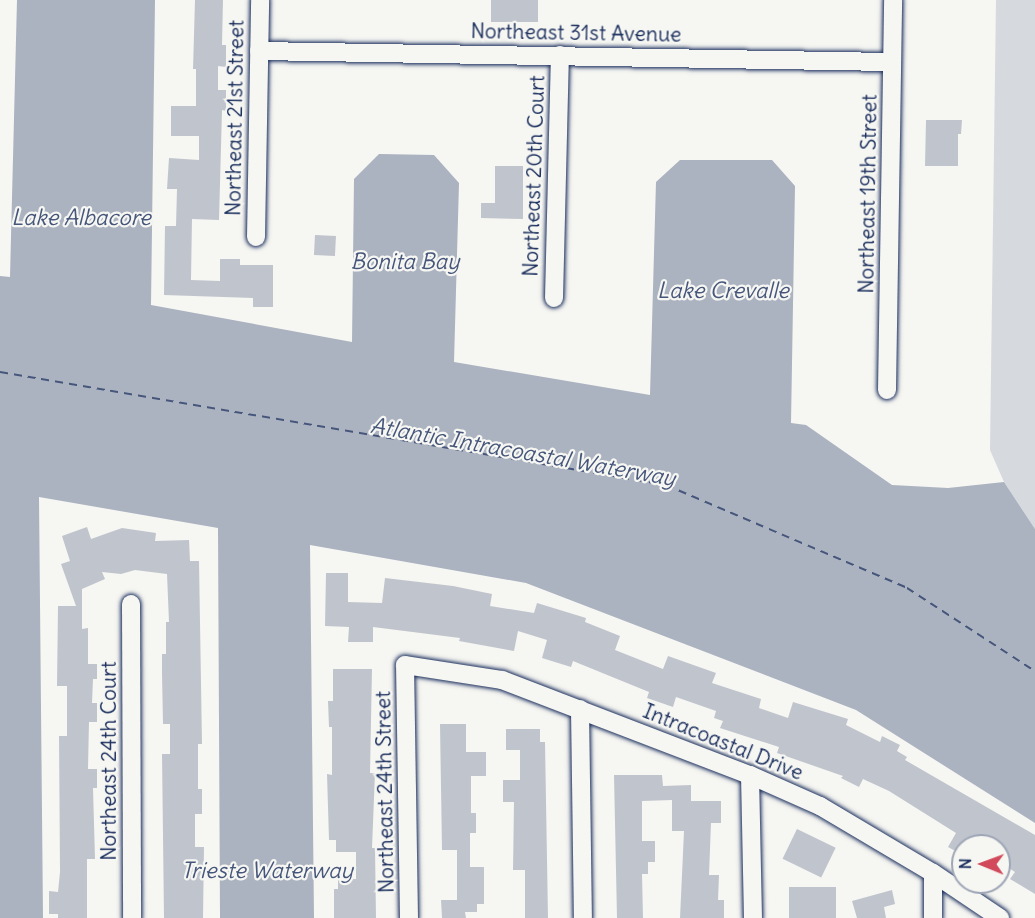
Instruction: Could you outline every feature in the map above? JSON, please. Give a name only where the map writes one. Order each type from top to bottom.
[{"type":"street","name":"Northeast 21st Street","points":[[256,237],[260,0]]},
{"type":"street","name":"Northeast 19th Street","points":[[887,390],[893,0]]},
{"type":"street","name":"Northeast 31st Avenue","points":[[259,51],[892,62]]},
{"type":"street","name":"Northeast 20th Court","points":[[554,298],[560,55]]},
{"type":"street","name":"Northeast 24th Court","points":[[131,604],[132,918]]},
{"type":"street","name":"Intracoastal Drive","points":[[405,665],[502,680],[750,775],[820,806],[933,873],[1000,918]]},
{"type":"street","name":"Northeast 24th Street","points":[[405,665],[409,918]]},
{"type":"street","points":[[580,709],[583,918]]},
{"type":"street","points":[[750,775],[753,918]]},
{"type":"street","points":[[933,873],[933,918]]},
{"type":"shaded area","points":[[996,0],[1035,0],[1035,529],[1004,482],[990,450]]},
{"type":"water","points":[[17,0],[155,0],[151,305],[352,342],[354,179],[379,154],[434,155],[459,183],[454,362],[650,395],[656,182],[680,160],[772,160],[795,186],[791,423],[806,425],[892,485],[948,488],[1004,482],[1035,529],[1035,823],[856,710],[526,583],[310,545],[314,918],[220,918],[218,528],[39,497],[43,918],[0,918],[0,276],[10,277]]},
{"type":"building","points":[[195,0],[223,0],[222,45],[226,45],[226,67],[218,66],[218,90],[226,90],[226,111],[222,110],[219,220],[192,219],[191,280],[220,281],[220,259],[240,259],[240,265],[273,265],[273,307],[253,307],[253,298],[164,295],[165,226],[176,226],[177,189],[167,189],[169,158],[199,160],[199,136],[171,136],[171,106],[196,106],[196,69],[193,69]]},
{"type":"building","points":[[491,0],[538,0],[538,22],[491,22]]},
{"type":"building","points":[[926,120],[962,120],[961,134],[958,134],[958,166],[925,166]]},
{"type":"building","points":[[495,166],[523,166],[523,219],[481,218],[481,203],[495,203]]},
{"type":"building","points":[[315,235],[336,236],[335,256],[314,255]]},
{"type":"building","points":[[87,527],[91,539],[122,528],[156,533],[155,541],[189,540],[190,561],[199,561],[202,744],[198,744],[198,789],[202,789],[202,814],[195,814],[195,847],[204,847],[203,918],[164,918],[162,754],[170,754],[170,724],[163,724],[162,674],[162,654],[166,654],[166,622],[169,622],[167,574],[135,570],[121,574],[102,572],[105,579],[82,589],[82,629],[88,628],[88,664],[97,664],[97,679],[93,679],[92,703],[97,703],[97,722],[89,722],[88,769],[97,769],[97,788],[93,788],[95,859],[87,859],[87,918],[58,918],[58,914],[49,914],[49,891],[58,892],[60,872],[59,736],[67,736],[67,686],[57,686],[58,606],[76,606],[61,564],[70,561],[62,536]]},
{"type":"building","points":[[326,573],[348,573],[348,602],[382,603],[385,578],[453,586],[492,594],[490,606],[534,613],[537,603],[586,618],[585,622],[620,636],[615,650],[663,669],[668,656],[716,673],[712,683],[761,699],[759,708],[788,718],[793,702],[848,719],[846,725],[880,742],[882,736],[900,745],[897,751],[907,757],[905,760],[1035,835],[1035,894],[1011,880],[1015,872],[1011,870],[1011,834],[955,834],[889,791],[863,779],[859,787],[841,778],[843,776],[777,753],[779,747],[720,728],[723,721],[714,718],[716,711],[676,697],[673,707],[647,698],[649,692],[573,661],[571,667],[542,658],[547,640],[518,631],[514,651],[459,641],[460,638],[373,627],[373,642],[348,642],[349,627],[325,626]]},
{"type":"building","points":[[333,669],[372,669],[370,773],[375,773],[372,848],[375,848],[376,918],[334,918],[334,889],[338,889],[338,879],[356,879],[356,852],[336,852],[336,840],[329,840],[327,774],[332,775],[332,727],[329,727],[328,701],[333,701]]},
{"type":"building","points":[[440,724],[466,724],[466,752],[486,752],[486,776],[471,776],[471,813],[476,813],[476,833],[470,833],[470,867],[484,867],[484,904],[477,904],[477,912],[465,912],[466,918],[442,918],[441,900],[457,900],[457,850],[442,850]]},
{"type":"building","points":[[506,729],[540,729],[540,742],[545,742],[548,918],[525,918],[525,870],[513,870],[514,802],[503,802],[503,780],[520,780],[520,750],[506,750]]},
{"type":"building","points":[[614,775],[662,775],[663,786],[691,785],[691,801],[721,801],[721,823],[711,823],[709,875],[719,875],[718,900],[724,900],[724,918],[680,918],[684,831],[672,831],[672,800],[642,801],[642,841],[655,841],[655,862],[648,862],[648,874],[642,874],[643,918],[617,918]]},
{"type":"building","points":[[797,829],[836,848],[821,878],[783,859]]},
{"type":"building","points":[[789,887],[836,887],[836,918],[789,918]]},
{"type":"building","points":[[892,890],[895,904],[884,907],[886,918],[857,918],[852,901]]},
{"type":"ferry route","points":[[0,372],[666,485],[907,588],[1035,671]]},
{"type":"water label","name":"Lake Albacore","points":[[81,218]]},
{"type":"water label","name":"Bonita Bay","points":[[405,262]]},
{"type":"water label","name":"Lake Crevalle","points":[[723,291]]},
{"type":"water label","name":"Atlantic Intracoastal Waterway","points":[[523,452]]},
{"type":"water label","name":"Trieste Waterway","points":[[267,871]]}]
